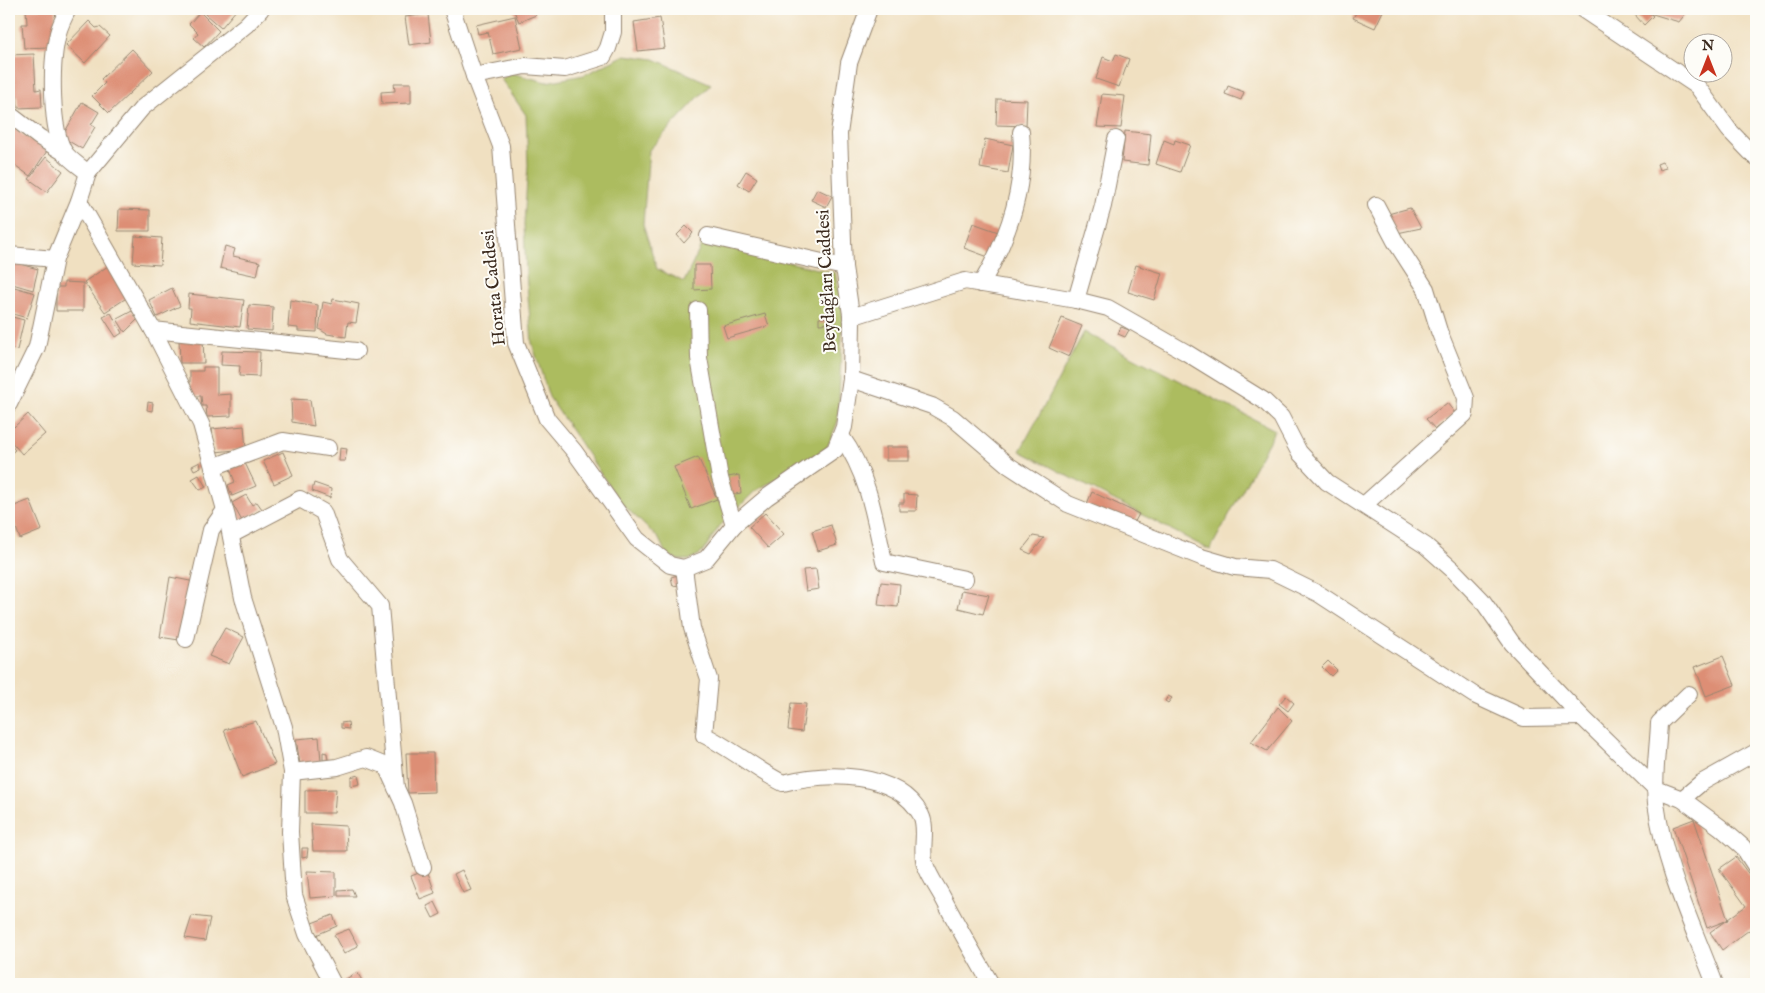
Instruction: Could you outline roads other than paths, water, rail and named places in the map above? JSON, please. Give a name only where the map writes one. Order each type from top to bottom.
[{"type":"street","points":[[65,153],[59,138],[52,81],[57,37],[68,9]]},
{"type":"street","points":[[9,403],[37,347],[55,259],[80,201],[88,173],[142,108],[246,25],[261,9]]},
{"type":"street","name":"Horata Caddesi","points":[[452,9],[474,76],[502,146],[516,343],[547,418],[637,539],[670,565],[684,568]]},
{"type":"street","points":[[474,76],[525,66],[565,69],[602,57],[608,48],[613,32],[613,9]]},
{"type":"street","name":"Beydağları Caddesi","points":[[684,568],[706,559],[734,525],[767,497],[835,450],[844,427],[850,379],[852,317],[844,267],[839,134],[849,63],[869,9]]},
{"type":"street","points":[[1582,9],[1697,86],[1729,130],[1756,158]]},
{"type":"street","points":[[9,114],[39,138],[65,153],[88,173]]},
{"type":"street","points":[[981,284],[995,261],[1011,221],[1022,146],[1021,132]]},
{"type":"street","points":[[1076,300],[1103,206],[1116,139]]},
{"type":"street","points":[[80,201],[153,330],[201,424],[226,510],[243,598],[284,727],[292,772],[290,832],[294,895],[307,934],[333,984]]},
{"type":"street","points":[[1364,505],[1465,414],[1466,398],[1439,331],[1426,289],[1395,241],[1376,205]]},
{"type":"street","points":[[708,236],[844,267]]},
{"type":"street","points":[[9,255],[55,259]]},
{"type":"street","points":[[852,317],[965,281],[1076,300],[1108,308],[1187,353],[1263,400],[1281,417],[1299,452],[1327,482],[1426,546],[1453,570],[1482,600],[1512,643],[1582,717],[1656,789],[1682,799],[1743,847],[1755,864]]},
{"type":"street","points":[[698,310],[699,358],[720,478],[734,525]]},
{"type":"street","points":[[153,330],[356,351]]},
{"type":"street","points":[[850,379],[939,410],[953,418],[1008,465],[1068,504],[1202,557],[1235,567],[1270,570],[1319,594],[1466,690],[1491,703],[1524,718],[1582,717]]},
{"type":"street","points":[[841,436],[852,451],[872,501],[884,562],[965,578]]},
{"type":"street","points":[[213,467],[283,442],[328,448]]},
{"type":"street","points":[[231,535],[300,500],[323,512],[340,559],[380,606],[396,788]]},
{"type":"street","points":[[186,639],[211,530],[226,510]]},
{"type":"street","points":[[684,568],[692,628],[709,679],[704,735],[726,746],[758,770],[782,783],[808,777],[835,775],[856,778],[895,789],[909,800],[922,817],[924,863],[991,984]]},
{"type":"street","points":[[1689,694],[1659,723],[1656,803],[1683,903],[1715,984]]},
{"type":"street","points":[[1682,799],[1701,783],[1756,752]]},
{"type":"street","points":[[292,772],[337,767],[366,758],[386,766],[396,788],[423,867]]}]
